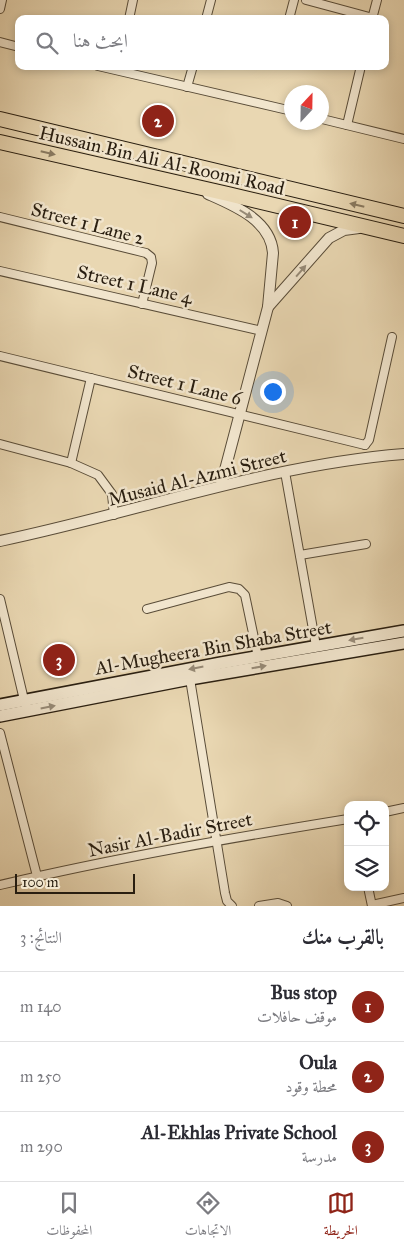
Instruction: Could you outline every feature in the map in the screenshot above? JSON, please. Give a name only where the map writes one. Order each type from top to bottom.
[{"type":"highway","name":"Hussain Bin Ali Al-Roomi Road","points":[[0,119],[404,216]]},
{"type":"highway","name":"Hussain Bin Ali Al-Roomi Road","points":[[0,142],[367,227],[401,231]]},
{"type":"highway","points":[[228,194],[261,194],[375,222],[380,220],[381,217],[378,210]]},
{"type":"main road","name":"Al-Mugheera Bin Shaba Street","points":[[0,716],[25,706],[258,657],[404,631]]},
{"type":"main road","name":"Al-Mugheera Bin Shaba Street","points":[[0,705],[25,706],[404,643]]},
{"type":"street","points":[[0,9],[2,0]]},
{"type":"street","points":[[130,15],[133,0]]},
{"type":"street","points":[[207,15],[211,0]]},
{"type":"street","points":[[290,15],[294,0]]},
{"type":"street","points":[[306,0],[361,15]]},
{"type":"street","points":[[373,15],[377,0]]},
{"type":"street","points":[[0,42],[15,46]]},
{"type":"street","points":[[124,70],[284,110]]},
{"type":"street","points":[[188,87],[192,70]]},
{"type":"street","points":[[347,125],[360,70]]},
{"type":"street","points":[[329,120],[404,139]]},
{"type":"street","points":[[187,184],[229,204],[256,221],[263,227],[272,245],[268,307],[221,485]]},
{"type":"street","name":"Street 1 Lane 2","points":[[0,217],[146,253],[151,257],[152,264],[142,304]]},
{"type":"street","points":[[268,307],[329,238],[344,230],[367,227]]},
{"type":"street","name":"Street 1 Lane 4","points":[[0,271],[262,331]]},
{"type":"street","points":[[367,457],[364,445],[369,440],[392,337]]},
{"type":"street","name":"Street 1 Lane 6","points":[[0,356],[364,445]]},
{"type":"street","points":[[71,463],[92,378]]},
{"type":"street","points":[[0,444],[71,463],[98,475],[112,494],[114,515]]},
{"type":"street","name":"Musaid Al-Azmi Street","points":[[0,541],[114,515],[221,485],[367,457],[404,454]]},
{"type":"street","points":[[285,472],[316,646]]},
{"type":"street","points":[[300,555],[366,544]]},
{"type":"street","points":[[147,609],[229,587],[239,589],[245,595],[258,657]]},
{"type":"street","points":[[0,599],[25,706]]},
{"type":"street","points":[[190,679],[224,893],[226,900],[232,906]]},
{"type":"street","points":[[0,733],[37,876]]},
{"type":"street","points":[[389,811],[404,808]]},
{"type":"street","name":"Nasir Al-Badir Street","points":[[0,885],[216,841],[344,820]]},
{"type":"street","points":[[369,891],[372,906],[404,898]]},
{"type":"street","points":[[259,906],[278,903],[287,906]]},
{"type":"place","name":"Oula","points":[[158,121]]},
{"type":"place","name":"Bus stop","points":[[295,222]]},
{"type":"place","name":"Al-Ekhlas Private School","points":[[59,660]]}]
